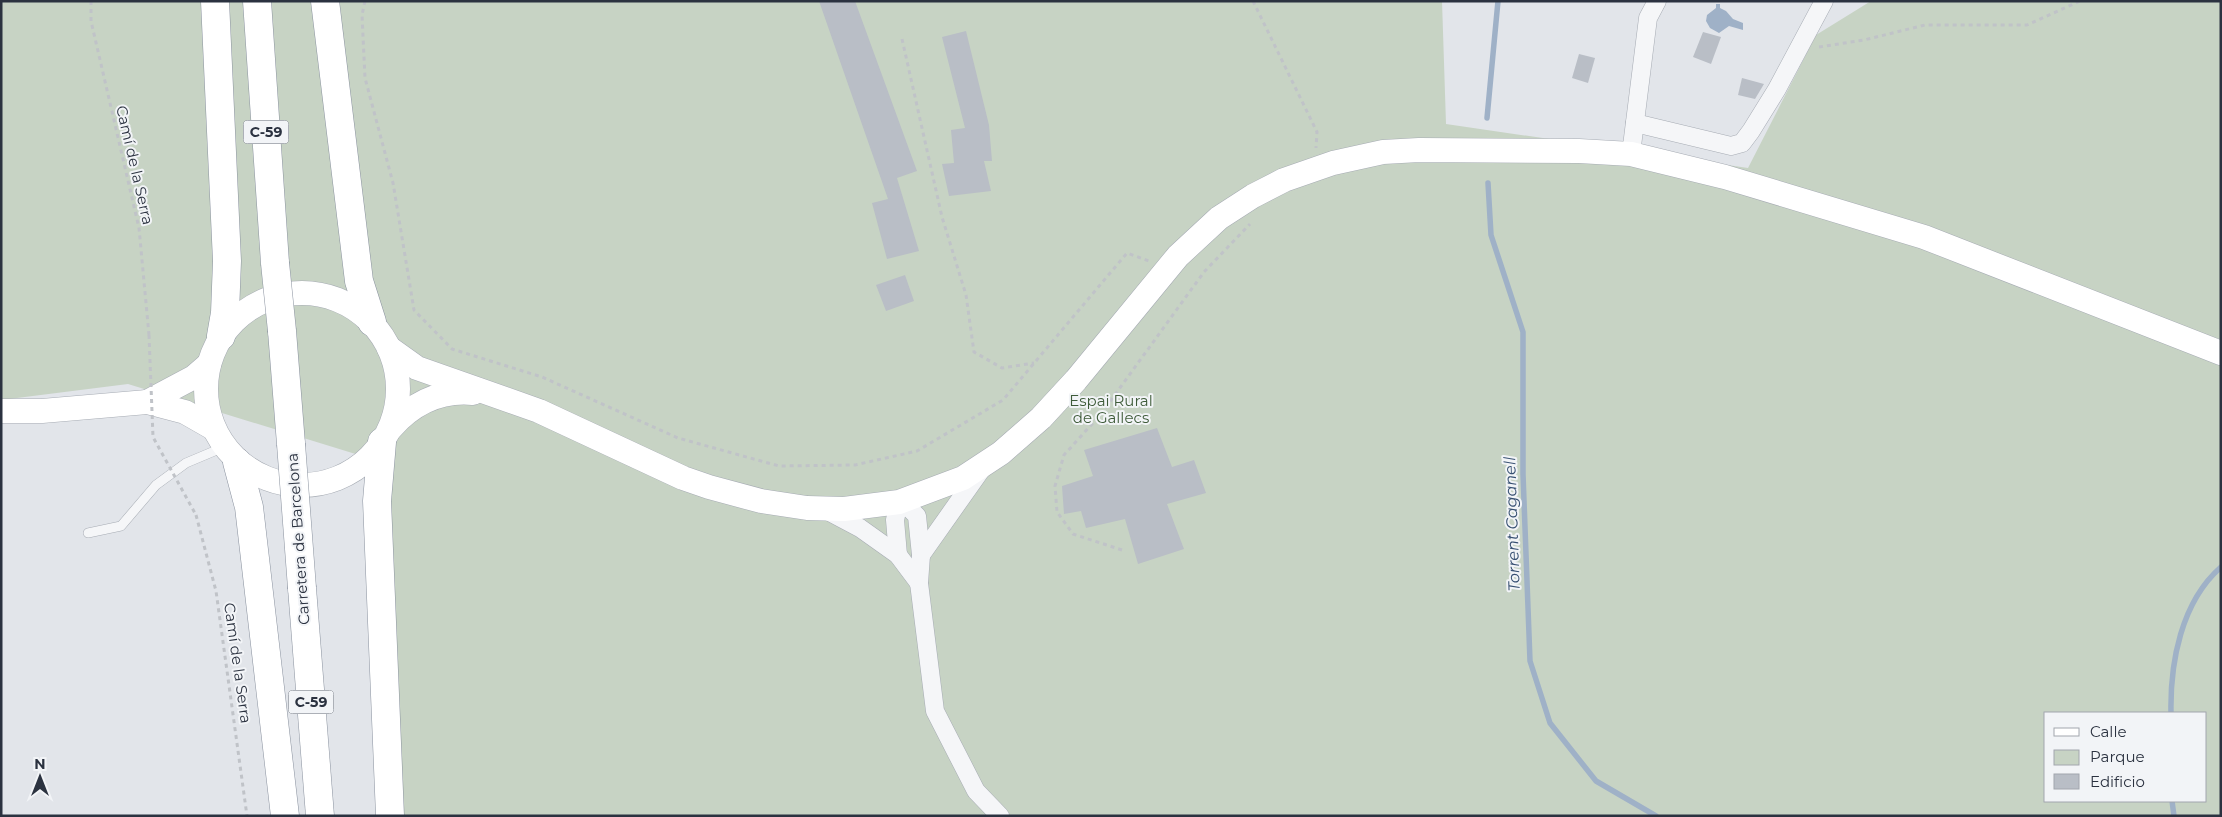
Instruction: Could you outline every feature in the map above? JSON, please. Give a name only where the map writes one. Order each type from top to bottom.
[{"type":"highway","points":[[215,1],[227,261],[225,313],[221,336]]},
{"type":"highway","name":"Carretera de Barcelona","points":[[256,1],[275,263],[320,816]]},
{"type":"highway","points":[[326,1],[359,281],[372,322]]},
{"type":"highway","points":[[387,435],[377,500],[390,816]]},
{"type":"highway","points":[[225,446],[249,507],[286,816]]},
{"type":"main road","points":[[389,348],[417,368],[497,395],[573,425],[683,478],[709,487],[761,501],[825,509],[844,509],[899,502],[963,478],[1001,454],[1041,418],[1169,268],[1219,218],[1253,196],[1284,180],[1333,162],[1384,152],[1419,150],[1579,151],[1631,154],[1726,178],[1924,237],[2221,354]]},
{"type":"main road","points":[[225,446],[206,400],[209,364],[221,336],[238,316],[259,300],[288,292],[313,293],[333,298],[352,306],[372,322],[389,348],[396,367],[398,387],[396,408],[387,435]]},
{"type":"main road","points":[[147,402],[194,378],[209,364]]},
{"type":"main road","points":[[1,411],[40,411],[147,402],[185,412],[255,474],[273,482],[298,485],[328,482],[344,476],[363,464],[411,409],[424,401],[443,394],[460,392],[497,395]]},
{"type":"main road","points":[[1,420],[40,411]]},
{"type":"street","points":[[1631,154],[1648,18],[1657,1]]},
{"type":"street","points":[[1635,123],[1723,145],[1738,145],[1745,139],[1767,106],[1824,1]]},
{"type":"street","points":[[921,555],[985,464]]},
{"type":"street","points":[[898,555],[895,520],[899,502],[908,506],[917,516],[921,555],[918,583],[935,711],[976,792],[1000,816]]},
{"type":"street","points":[[825,509],[860,528],[898,555],[918,583]]},
{"type":"lane","points":[[88,533],[121,526],[156,485],[186,463],[225,446]]},
{"type":"path","name":"Camí de la Serra","points":[[91,1],[92,21],[139,228],[148,335],[153,437],[196,516],[216,591],[248,816]]},
{"type":"path","points":[[365,1],[362,15],[366,78],[393,183],[414,310],[452,349],[542,377],[678,438],[779,466],[855,465],[917,451],[1003,400],[1127,253],[1169,268]]},
{"type":"path","points":[[1253,1],[1317,132],[1315,169]]},
{"type":"path","points":[[1797,50],[1864,40],[1925,25],[2027,26],[2080,1]]},
{"type":"path","points":[[902,39],[942,217],[966,295],[974,352],[1002,368],[1034,364]]},
{"type":"path","points":[[1122,550],[1073,534],[1057,512],[1055,486],[1064,455],[1101,414],[1204,272],[1251,223]]},
{"type":"green space","name":"Espai Rural de Gallecs","points":[[1,1],[1442,1],[1446,124],[1748,168],[1816,35],[1871,1],[2221,1],[2221,816],[400,816],[388,464],[128,384],[1,400]]},
{"type":"water","points":[[1716,4],[1720,4],[1720,8],[1726,11],[1733,19],[1743,23],[1743,30],[1729,26],[1719,33],[1710,28],[1706,21],[1707,15],[1716,8]]},
{"type":"building","points":[[819,1],[855,1],[917,171],[897,178],[919,251],[887,259],[872,203],[888,199]]},
{"type":"building","points":[[966,31],[989,125],[992,161],[984,161],[991,191],[949,196],[942,164],[954,163],[951,130],[965,128],[942,37]]},
{"type":"building","points":[[1703,32],[1721,37],[1711,64],[1693,57]]},
{"type":"building","points":[[1579,54],[1595,58],[1588,83],[1572,78]]},
{"type":"building","points":[[1742,78],[1764,84],[1755,99],[1738,95]]},
{"type":"building","points":[[905,275],[914,301],[886,311],[876,285]]},
{"type":"building","points":[[1157,428],[1172,467],[1194,460],[1206,493],[1167,504],[1184,549],[1138,564],[1125,519],[1086,528],[1081,511],[1064,514],[1062,486],[1093,476],[1084,450]]},
{"type":"waterway","name":"Torrent Caganell","points":[[1487,118],[1498,1]]},
{"type":"waterway","name":"Torrent Caganell","points":[[1488,183],[1491,235],[1523,332],[1523,474],[1530,661],[1550,723],[1596,781],[1656,816]]},
{"type":"waterway","points":[[2171,712],[2171,694],[2176,654],[2187,615],[2207,581],[2221,567]]},
{"type":"waterway","points":[[2172,802],[2174,816]]}]
